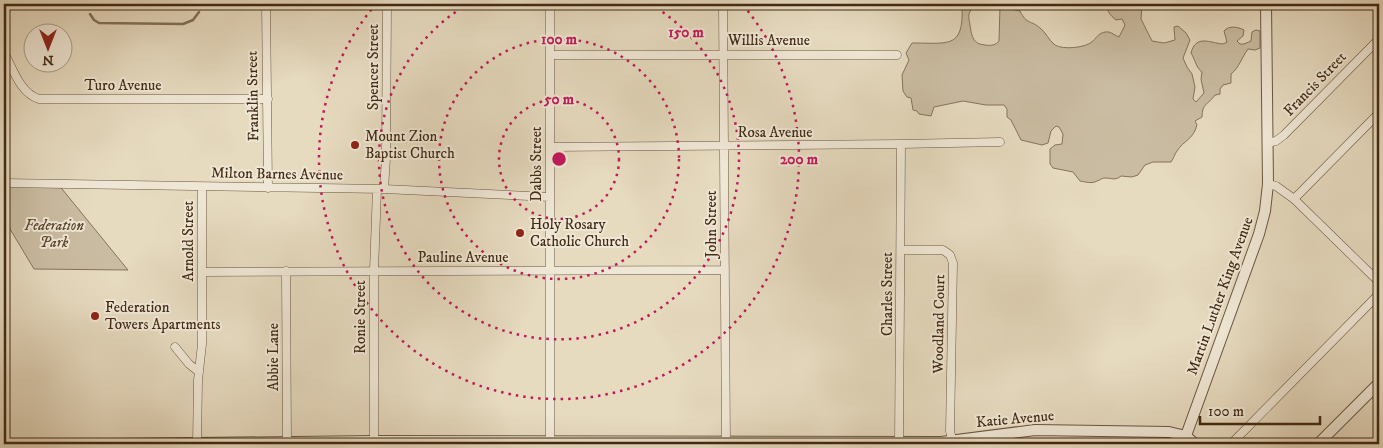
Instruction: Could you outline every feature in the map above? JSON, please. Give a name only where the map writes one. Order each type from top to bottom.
[{"type":"street","name":"Franklin Street","points":[[266,4],[268,188]]},
{"type":"street","name":"Spencer Street","points":[[380,189],[386,158],[387,4]]},
{"type":"street","name":"Dabbs Street","points":[[550,4],[550,443]]},
{"type":"street","name":"John Street","points":[[723,4],[726,443]]},
{"type":"street","name":"Martin Luther King Avenue","points":[[1184,440],[1259,234],[1265,211],[1268,184],[1266,4]]},
{"type":"street","name":"Francis Street","points":[[1268,143],[1276,141],[1284,135],[1379,39]]},
{"type":"street","name":"Turo Avenue","points":[[4,52],[22,88],[30,96],[39,99],[268,99]]},
{"type":"street","name":"Willis Avenue","points":[[550,55],[897,55]]},
{"type":"street","points":[[1294,199],[1379,112]]},
{"type":"street","name":"Rosa Avenue","points":[[550,147],[1000,142]]},
{"type":"street","name":"Charles Street","points":[[899,443],[902,250],[901,144]]},
{"type":"street","name":"Milton Barnes Avenue","points":[[4,183],[380,189],[550,197]]},
{"type":"street","points":[[1268,184],[1276,186],[1294,199],[1379,282]]},
{"type":"street","name":"Arnold Street","points":[[197,443],[199,372],[202,344],[202,187]]},
{"type":"street","name":"Ronie Street","points":[[374,443],[374,271],[380,189]]},
{"type":"street","name":"Woodland Court","points":[[902,250],[943,250],[950,255],[953,262],[950,431],[953,442]]},
{"type":"street","name":"Pauline Avenue","points":[[202,272],[725,270]]},
{"type":"street","name":"Abbie Lane","points":[[286,271],[287,442]]},
{"type":"street","points":[[1231,444],[1379,294]]},
{"type":"street","points":[[175,347],[189,364],[199,372]]},
{"type":"street","points":[[1318,444],[1379,382]]},
{"type":"street","name":"Katie Avenue","points":[[115,444],[287,442],[899,443],[953,442],[1035,430],[1169,432],[1184,440]]},
{"type":"street","points":[[1184,440],[1195,444]]},
{"type":"green space","points":[[962,4],[974,4],[969,14],[969,19],[972,37],[978,43],[991,45],[999,41],[1000,7],[1003,7],[1020,11],[1027,20],[1042,30],[1055,45],[1069,48],[1080,47],[1090,43],[1103,32],[1109,32],[1119,37],[1125,25],[1122,19],[1116,20],[1111,15],[1107,4],[1142,4],[1141,19],[1152,41],[1164,43],[1175,40],[1174,27],[1178,26],[1186,33],[1190,40],[1183,58],[1192,74],[1195,87],[1193,99],[1196,102],[1204,93],[1201,79],[1202,72],[1191,53],[1196,43],[1204,41],[1223,44],[1227,42],[1224,31],[1234,27],[1244,30],[1243,36],[1237,41],[1240,44],[1251,41],[1252,32],[1260,31],[1260,48],[1255,50],[1248,49],[1231,74],[1231,83],[1223,85],[1220,89],[1220,94],[1215,95],[1204,107],[1202,117],[1195,121],[1197,125],[1193,134],[1176,152],[1171,162],[1153,162],[1145,165],[1138,175],[1132,177],[1104,178],[1093,182],[1080,181],[1073,172],[1053,168],[1050,164],[1050,149],[1055,145],[1062,144],[1063,134],[1059,127],[1056,126],[1051,131],[1048,143],[1042,145],[1021,140],[1011,120],[1007,117],[1007,109],[1004,105],[986,105],[963,101],[934,107],[931,116],[919,114],[913,110],[911,98],[907,97],[903,91],[902,75],[909,60],[906,53],[912,43],[945,43],[957,36],[962,19]]},
{"type":"green space","name":"Federation Park","points":[[4,183],[58,184],[128,270],[34,269],[4,219]]},
{"type":"waterway","points":[[90,14],[99,23],[183,24],[193,20],[199,12]]},
{"type":"place","name":"Mount Zion Baptist Church","points":[[355,145]]},
{"type":"place","name":"Holy Rosary Catholic Church","points":[[520,233]]},
{"type":"place","name":"Federation Towers Apartments","points":[[95,316]]}]
